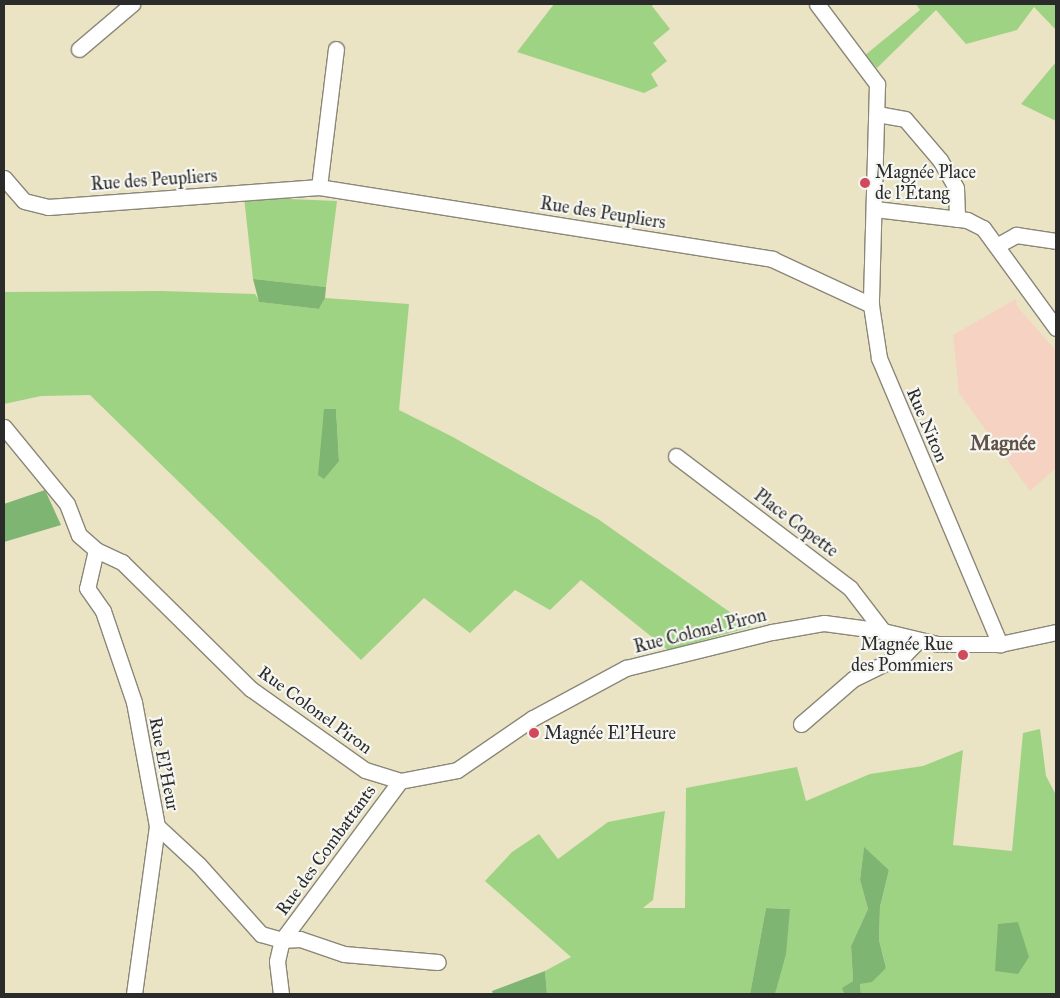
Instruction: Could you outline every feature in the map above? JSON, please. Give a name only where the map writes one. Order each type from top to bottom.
[{"type":"street","points":[[79,49],[132,4]]},
{"type":"street","name":"Rue Niton","points":[[817,4],[877,84],[871,305],[879,358],[1000,644]]},
{"type":"street","points":[[320,187],[336,49]]},
{"type":"street","points":[[877,114],[905,119],[940,160],[956,188],[957,219]]},
{"type":"street","name":"Rue des Peupliers","points":[[4,178],[24,201],[48,207],[320,187],[772,259],[871,305]]},
{"type":"street","points":[[875,209],[957,219],[982,228],[998,246],[1056,328]]},
{"type":"street","points":[[998,246],[1016,235],[1056,242]]},
{"type":"street","name":"Rue Colonel Piron","points":[[4,427],[67,504],[79,535],[96,550],[122,562],[251,689],[365,770],[400,781],[457,770],[533,718],[626,668],[772,632],[824,623],[883,631],[937,644],[1000,644],[1056,632]]},
{"type":"street","name":"Place Copette","points":[[676,456],[850,588],[883,631]]},
{"type":"street","name":"Rue El'Heur","points":[[96,550],[87,588],[103,611],[134,702],[157,826],[134,994]]},
{"type":"street","points":[[801,724],[853,680],[906,653],[919,640]]},
{"type":"street","name":"Rue des Combattants","points":[[281,994],[277,961],[282,940],[400,781]]},
{"type":"street","points":[[157,826],[199,864],[261,934],[282,940]]},
{"type":"street","name":"Rue des Combattants","points":[[282,940],[300,939],[344,954],[438,962]]},
{"type":"shaded area","points":[[1016,299],[1017,306],[1056,351],[1056,468],[1030,491],[959,393],[953,335]]},
{"type":"green space","points":[[554,4],[654,4],[652,6],[670,29],[653,43],[667,61],[651,74],[658,86],[644,93],[517,52]]},
{"type":"green space","points":[[916,4],[1056,4],[1056,30],[1034,7],[1017,30],[966,44],[936,10],[877,68],[864,56],[920,10]]},
{"type":"green space","points":[[1056,62],[1056,121],[1021,104]]},
{"type":"green space","points":[[244,197],[337,201],[326,287],[253,279]]},
{"type":"green space","points":[[253,279],[326,287],[325,298],[319,309],[259,302]]},
{"type":"green space","points":[[162,291],[255,294],[260,302],[319,309],[325,298],[409,304],[399,410],[451,436],[598,519],[751,627],[668,650],[581,580],[550,610],[515,590],[470,633],[424,598],[361,660],[90,395],[41,396],[4,404],[4,292]],"holes":[[[325,409],[336,409],[339,460]]]},
{"type":"green space","points":[[324,409],[336,409],[339,461],[324,479],[318,475]]},
{"type":"green space","points":[[45,490],[61,525],[4,542],[4,504]]},
{"type":"green space","points":[[1040,729],[1046,776],[1056,795],[1056,994],[861,994],[860,984],[886,968],[879,940],[880,907],[889,870],[864,848],[860,880],[868,909],[851,946],[853,981],[843,988],[844,994],[775,994],[790,909],[766,908],[750,994],[547,994],[545,971],[571,957],[485,881],[512,852],[539,834],[558,859],[608,822],[665,811],[653,900],[643,908],[685,908],[686,788],[797,767],[806,801],[870,774],[923,766],[963,750],[953,845],[1012,851],[1023,733]]},
{"type":"green space","points":[[864,847],[889,870],[880,907],[879,940],[886,968],[872,982],[860,984],[861,994],[844,994],[842,988],[853,981],[851,946],[868,909],[860,880]]},
{"type":"green space","points":[[766,908],[790,909],[786,954],[775,994],[750,994]]},
{"type":"green space","points":[[1018,922],[1029,957],[1018,974],[995,971],[998,924]]},
{"type":"green space","points":[[545,971],[547,994],[493,994],[492,991]]},
{"type":"place","name":"Magnée Place de l'Étang","points":[[865,183]]},
{"type":"place","name":"Magnée Rue des Pommiers","points":[[963,655]]},
{"type":"place","name":"Magnée El'Heure","points":[[534,733]]},
{"type":"district","name":"Magnée","points":[[1003,443]]}]
